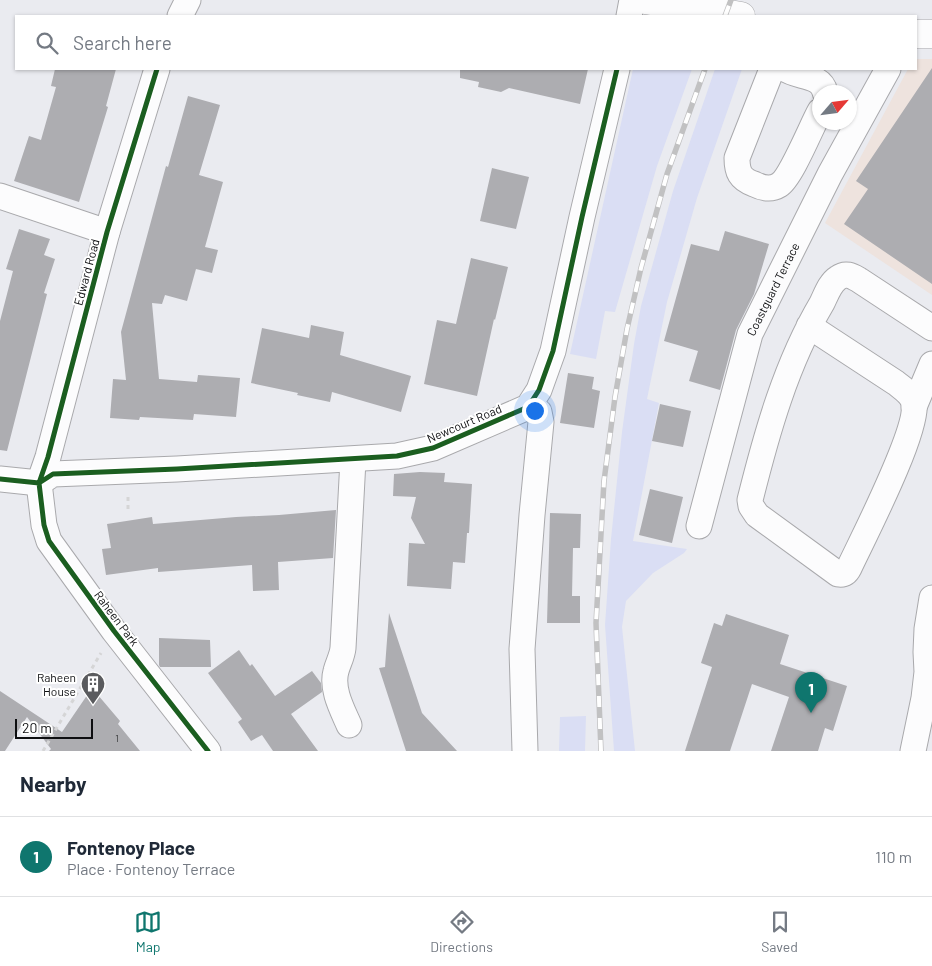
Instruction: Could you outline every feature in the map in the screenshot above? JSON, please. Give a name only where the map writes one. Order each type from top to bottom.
[{"type":"main road","points":[[645,0],[735,15]]},
{"type":"main road","points":[[917,34],[932,34]]},
{"type":"street","points":[[180,15],[188,0]]},
{"type":"street","points":[[629,15],[632,0]]},
{"type":"street","name":"Edward Road","points":[[39,483],[48,457],[107,232],[157,70]]},
{"type":"street","points":[[525,751],[522,649],[532,515],[542,422],[538,412],[528,407],[539,390],[553,351],[617,70]]},
{"type":"street","points":[[772,70],[737,158],[737,168],[744,181],[763,188],[773,188],[785,180],[812,127]]},
{"type":"street","points":[[786,70],[792,74],[812,77],[822,85]]},
{"type":"street","name":"Coastguard Terrace","points":[[699,526],[750,334],[830,174],[887,70]]},
{"type":"street","points":[[0,196],[107,232]]},
{"type":"street","points":[[932,328],[850,275],[844,274],[834,281],[809,326],[784,381],[766,438],[750,500],[753,511],[838,574],[846,573],[919,412],[932,364]]},
{"type":"street","points":[[809,326],[896,383],[913,400],[919,412]]},
{"type":"street","name":"Newcourt Road","points":[[0,479],[39,483],[53,474],[295,461],[353,460],[397,456],[433,448],[528,407]]},
{"type":"street","points":[[349,725],[339,704],[335,678],[336,670],[342,658],[343,648],[353,460]]},
{"type":"street","name":"Raheen Park","points":[[39,483],[44,525],[49,541],[114,631],[208,751]]},
{"type":"street","points":[[913,751],[924,698],[927,672],[926,652],[932,598]]},
{"type":"path","points":[[43,751],[114,631]]},
{"type":"shaded area","points":[[917,59],[932,59],[932,295],[825,223],[907,70],[917,70]]},
{"type":"shaded area","points":[[633,70],[692,70],[657,166],[615,312],[605,311],[596,359],[570,354]]},
{"type":"shaded area","points":[[715,70],[742,70],[697,198],[667,302],[647,399],[659,403],[633,541],[687,549],[684,553],[653,573],[626,601],[622,627],[635,751],[614,751],[605,625],[611,539],[622,432],[641,306],[673,191]]},
{"type":"shaded area","points":[[586,716],[585,751],[559,751],[560,717]]},
{"type":"building","points":[[932,68],[932,284],[844,224],[868,189],[856,181]]},
{"type":"building","points":[[55,70],[116,70],[106,106],[108,107],[79,202],[14,181],[29,136],[41,140],[56,87],[51,86]]},
{"type":"building","points":[[460,70],[588,70],[580,104],[509,88],[501,92],[478,87],[479,82],[460,78]]},
{"type":"building","points":[[188,96],[220,105],[199,175],[223,182],[205,247],[218,250],[212,273],[196,269],[187,301],[165,295],[162,304],[152,303],[159,379],[197,382],[198,375],[240,378],[236,417],[194,414],[193,420],[140,417],[139,420],[110,418],[113,379],[126,380],[121,332],[166,166],[168,167]]},
{"type":"building","points":[[492,168],[529,177],[516,229],[480,221]]},
{"type":"building","points":[[19,229],[50,239],[44,255],[55,259],[44,293],[47,294],[7,451],[0,450],[0,321],[13,271],[6,269]]},
{"type":"building","points":[[725,231],[769,244],[754,294],[736,330],[720,390],[689,381],[698,351],[664,341],[691,244],[719,251]]},
{"type":"building","points":[[471,258],[508,267],[477,396],[424,384],[437,320],[456,324]]},
{"type":"building","points":[[311,325],[344,332],[340,355],[411,376],[401,412],[332,392],[330,402],[251,383],[262,328],[309,338]]},
{"type":"building","points":[[568,373],[594,377],[592,389],[600,391],[594,428],[560,423]]},
{"type":"building","points":[[660,404],[691,411],[683,447],[652,441]]},
{"type":"building","points":[[445,473],[444,482],[472,484],[465,563],[453,562],[451,589],[407,586],[409,543],[425,544],[411,518],[416,497],[393,496],[394,474]]},
{"type":"building","points":[[650,489],[683,497],[672,543],[639,535]]},
{"type":"building","points":[[336,510],[333,558],[278,562],[279,590],[253,591],[252,565],[158,572],[158,568],[106,575],[102,549],[111,548],[107,524],[152,517],[153,524]]},
{"type":"building","points":[[550,513],[581,514],[580,548],[573,548],[572,596],[580,596],[580,623],[547,623]]},
{"type":"building","points":[[389,613],[422,713],[457,751],[406,751],[379,668],[385,667]]},
{"type":"building","points":[[726,614],[789,635],[780,664],[847,686],[833,731],[825,728],[818,751],[771,751],[789,697],[752,684],[730,751],[685,751],[712,667],[701,663],[714,623],[722,626]]},
{"type":"building","points":[[159,638],[210,640],[211,667],[160,667]]},
{"type":"building","points":[[239,650],[250,666],[252,664],[275,696],[312,671],[321,683],[322,692],[291,714],[318,751],[273,751],[262,735],[251,741],[238,722],[242,719],[208,673]]},
{"type":"building","points":[[92,688],[120,721],[118,724],[140,751],[49,751],[51,749],[27,717],[5,751],[0,751],[0,691],[62,732]]},
{"type":"railway","points":[[725,15],[731,0]]},
{"type":"railway","points":[[601,751],[596,623],[604,481],[615,397],[627,329],[641,268],[667,174],[705,70]]},
{"type":"cycle path","points":[[157,70],[107,232],[48,457],[39,483],[44,525],[49,541],[114,631],[208,751]]},
{"type":"cycle path","points":[[0,479],[39,483],[53,474],[397,456],[433,448],[528,407],[539,390],[553,351],[617,70]]},
{"type":"place","name":"Raheen House","points":[[93,705]]},
{"type":"place","name":"Fontenoy Place","points":[[811,713]]}]
